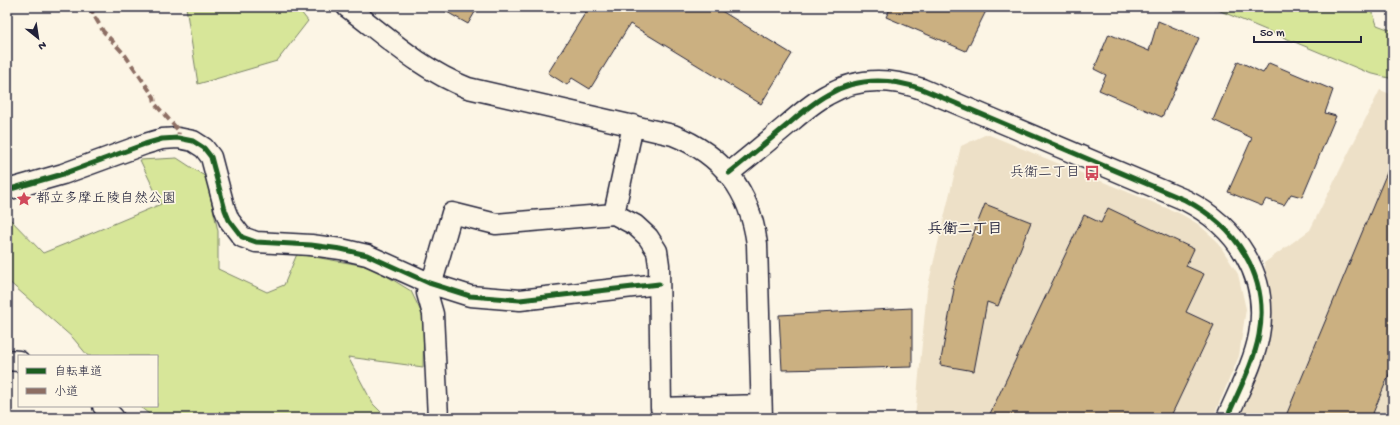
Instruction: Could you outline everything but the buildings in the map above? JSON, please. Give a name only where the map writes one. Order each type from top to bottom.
[{"type":"street","points":[[347,7],[418,62],[453,82],[468,88],[673,134],[686,140],[707,154],[729,173],[740,189],[752,217],[757,244],[762,411],[661,408],[659,265],[657,251],[648,237],[635,225],[614,214],[496,224],[452,214],[435,272],[429,283],[427,294],[434,314],[440,417]]},
{"type":"street","points":[[729,173],[813,104],[828,94],[842,88],[864,82],[888,81],[904,83],[922,89],[1185,200],[1201,208],[1226,229],[1245,256],[1253,271],[1259,288],[1261,305],[1259,336],[1247,372],[1227,418]]},
{"type":"street","points":[[614,214],[633,125]]},
{"type":"street","points":[[7,190],[63,174],[156,140],[178,138],[193,141],[204,148],[211,157],[229,220],[242,237],[256,242],[311,245],[341,249],[367,255],[429,283],[470,296],[520,300],[659,284]]},
{"type":"street","points":[[7,360],[18,361]]},
{"type":"street","points":[[104,407],[114,418]]},
{"type":"shaded area","points":[[1380,90],[1393,95],[1393,418],[1240,418],[1266,354],[1271,322],[1270,293],[1264,263],[1310,230]]},
{"type":"shaded area","points":[[987,134],[1181,214],[1198,224],[1217,241],[1238,274],[1246,309],[1239,356],[1213,418],[915,418],[927,290],[961,146]]},
{"type":"green space","points":[[186,7],[297,7],[308,21],[277,61],[198,84]]},
{"type":"green space","points":[[1205,7],[1371,7],[1377,25],[1393,31],[1393,79],[1369,73],[1218,10]]},
{"type":"green space","points":[[177,158],[206,177],[218,231],[218,269],[267,292],[284,285],[297,254],[372,267],[411,291],[424,318],[423,367],[348,357],[373,404],[387,418],[154,418],[140,407],[158,407],[158,355],[87,355],[73,338],[7,280],[7,216],[43,253],[161,204],[140,160]]},
{"type":"marked path","points":[[89,7],[103,31],[125,55],[154,97],[155,104],[179,131],[178,138]]},
{"type":"marked path","points":[[105,7],[125,10],[126,7]]},
{"type":"cycle path","points":[[729,173],[821,98],[838,89],[850,85],[862,82],[886,81],[910,85],[922,89],[1185,200],[1220,224],[1234,239],[1245,255],[1254,273],[1259,293],[1261,313],[1257,346],[1250,367],[1227,418]]},
{"type":"cycle path","points":[[7,190],[63,174],[145,144],[162,139],[178,138],[193,141],[204,148],[211,157],[229,220],[242,237],[256,242],[311,245],[341,249],[367,255],[429,283],[470,296],[520,300],[659,284]]},
{"type":"place","name":"兵衛二丁目","points":[[1092,173]]},
{"type":"place","name":"都立多摩丘陵自然公園","points":[[24,199]]},
{"type":"district","name":"兵衛二丁目","points":[[965,230]]}]
